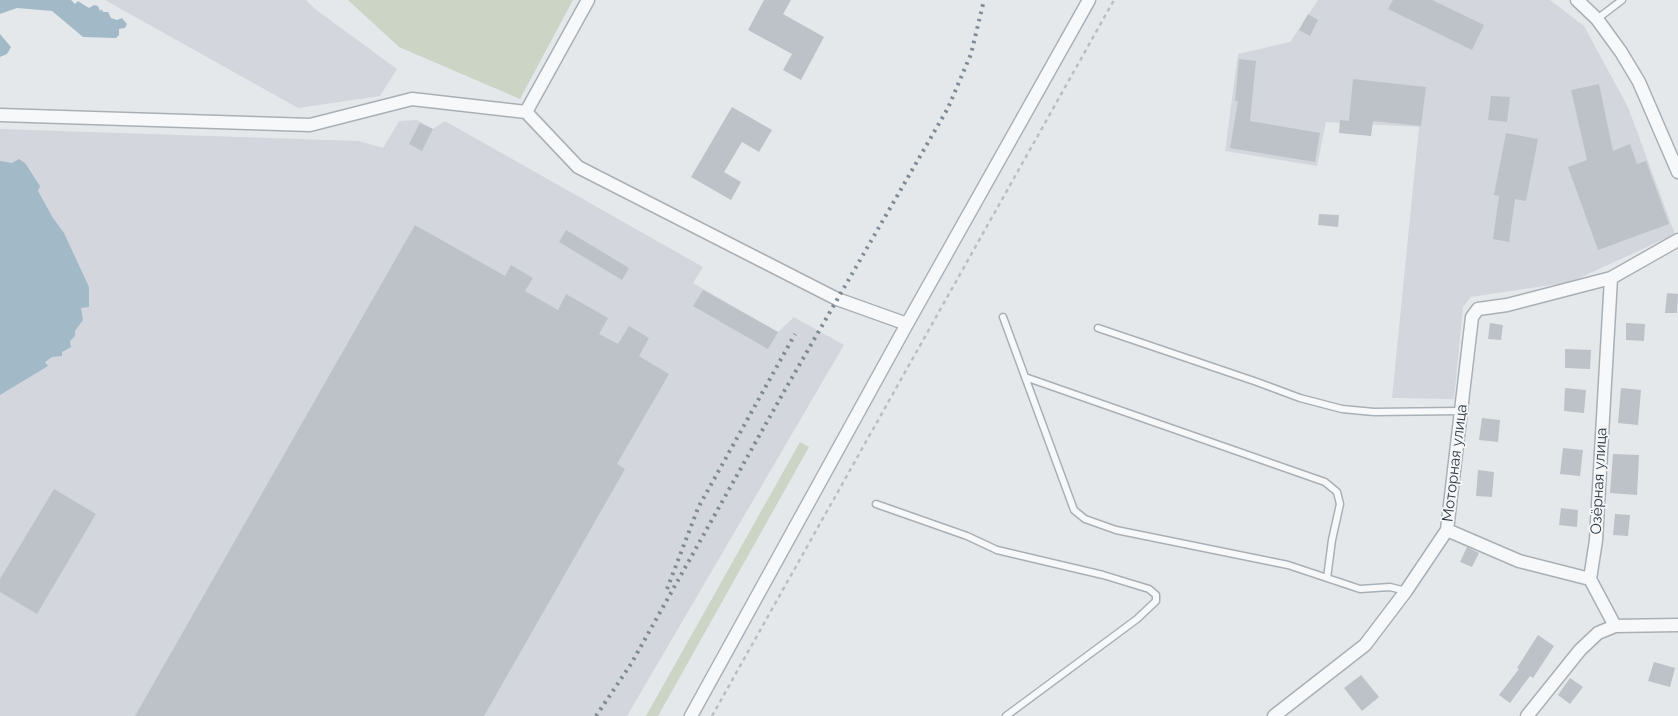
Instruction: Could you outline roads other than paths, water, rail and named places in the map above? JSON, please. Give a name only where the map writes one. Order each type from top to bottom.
[{"type":"street","points":[[526,112],[588,0]]},
{"type":"street","points":[[691,716],[907,324],[1089,0]]},
{"type":"street","points":[[1577,0],[1597,19],[1621,52],[1639,82],[1678,172]]},
{"type":"street","points":[[0,115],[310,125],[412,99],[526,112],[578,167],[838,299],[907,324]]},
{"type":"street","points":[[1611,278],[1678,240]]},
{"type":"street","name":"Моторная улица","points":[[1274,716],[1365,645],[1406,591],[1448,530],[1472,317],[1478,309],[1507,305],[1611,278]]},
{"type":"street","name":"Озёрная улица","points":[[1590,579],[1596,540],[1611,278]]},
{"type":"street","points":[[1448,530],[1519,561],[1590,579],[1616,626]]},
{"type":"street","points":[[1527,716],[1580,650],[1598,633],[1616,626],[1678,625]]},
{"type":"lane","points":[[1597,19],[1622,0]]},
{"type":"lane","points":[[1003,317],[1074,510],[1085,519],[1116,530],[1288,566],[1360,589],[1390,587],[1406,591]]},
{"type":"lane","points":[[1098,328],[1300,398],[1342,408],[1374,412],[1461,410]]},
{"type":"lane","points":[[1025,377],[1325,482],[1337,492],[1340,504],[1332,540],[1327,578]]},
{"type":"lane","points":[[876,504],[967,536],[997,550],[1103,575],[1149,589],[1156,595],[1156,601],[1137,619],[1006,716]]},
{"type":"water","points":[[0,0],[71,0],[75,4],[78,1],[89,8],[94,5],[98,6],[100,11],[102,9],[103,12],[108,12],[111,18],[117,20],[122,18],[127,24],[125,28],[119,29],[119,35],[116,38],[83,37],[52,11],[17,8],[0,14]]},
{"type":"water","points":[[0,34],[11,47],[7,54],[0,57]]},
{"type":"water","points":[[19,159],[25,163],[40,186],[38,191],[64,233],[89,287],[89,307],[81,308],[83,320],[75,331],[75,336],[70,341],[71,347],[62,352],[62,356],[52,357],[45,362],[48,366],[0,395],[0,161],[12,163]]},
{"type":"railway","points":[[596,716],[631,664],[786,388],[948,108],[971,54],[984,0]]},
{"type":"railway","points":[[667,589],[698,508],[795,334]]}]
